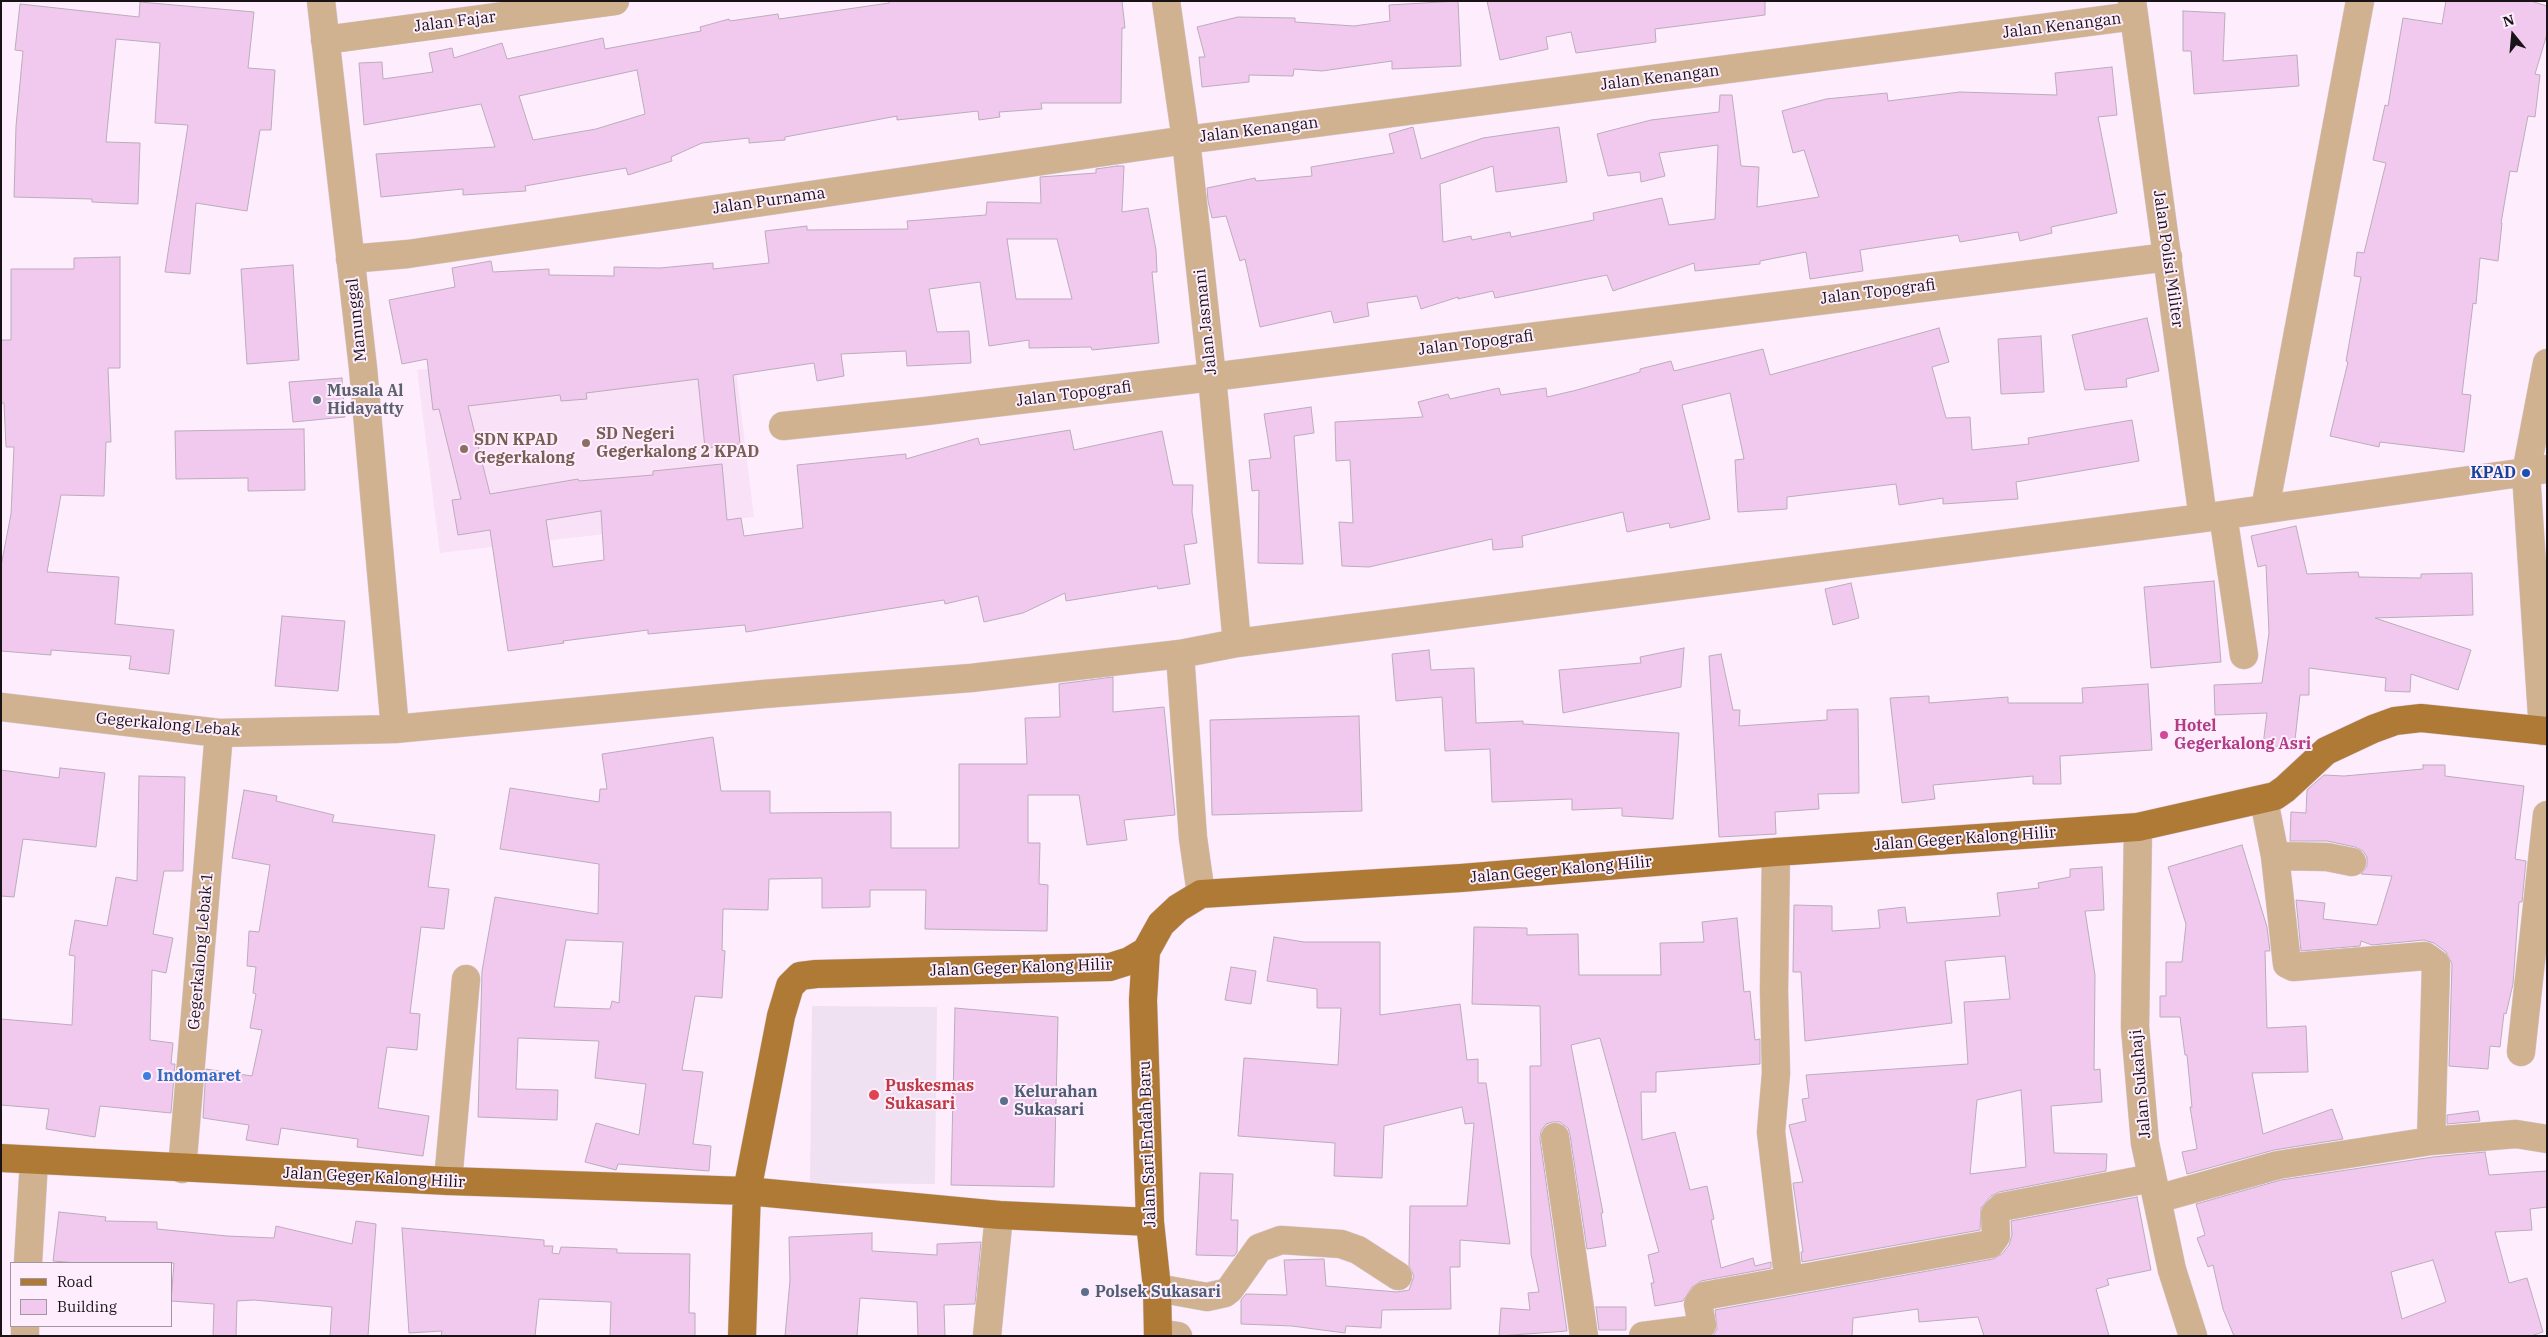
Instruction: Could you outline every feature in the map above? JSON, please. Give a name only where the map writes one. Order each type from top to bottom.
[{"type":"main road","name":"Jalan Geger Kalong Hilir","points":[[747,1191],[781,1016],[790,986],[800,976],[816,974],[1110,967],[1129,961],[1146,951],[1162,924],[1178,908],[1201,894],[1461,878],[1776,852],[2138,827],[2264,800],[2285,789],[2326,751],[2395,721],[2421,718],[2545,731]]},
{"type":"main road","name":"Jalan Sari Endah Baru","points":[[1146,951],[1143,1000],[1150,1222],[1164,1335]]},
{"type":"main road","points":[[1110,967],[1124,974],[1136,987],[1143,1000]]},
{"type":"main road","name":"Jalan Geger Kalong Hilir","points":[[1,1158],[182,1169],[448,1181],[747,1191],[999,1216],[1150,1222]]},
{"type":"main road","points":[[742,1336],[747,1191]]},
{"type":"street","name":"Manunggal","points":[[321,1],[350,259],[395,729]]},
{"type":"street","name":"Jalan Fajar","points":[[325,40],[615,1]]},
{"type":"street","name":"Jalan Jasmani","points":[[1166,1],[1186,140],[1212,377],[1237,643]]},
{"type":"street","points":[[2265,509],[2360,1]]},
{"type":"street","name":"Jalan Kenangan","points":[[1186,140],[2133,9]]},
{"type":"street","name":"Jalan Polisi Militer","points":[[2133,9],[2168,257],[2213,516],[2244,654]]},
{"type":"street","name":"Jalan Purnama","points":[[350,259],[418,252],[1186,140]]},
{"type":"street","name":"Jalan Topografi","points":[[783,426],[1212,377],[2168,257]]},
{"type":"street","points":[[2545,731],[2536,471],[2547,363]]},
{"type":"street","name":"Gegerkalong Lebak","points":[[1,707],[219,733],[395,729],[764,694],[971,678],[1180,654],[1237,643],[2213,516],[2536,471]]},
{"type":"street","points":[[1180,654],[1193,838],[1201,894]]},
{"type":"street","name":"Gegerkalong Lebak 1","points":[[182,1169],[219,733]]},
{"type":"street","points":[[2264,800],[2275,856],[2285,960],[2290,966],[2425,956],[2436,964],[2431,1141]]},
{"type":"street","points":[[2521,1052],[2547,815]]},
{"type":"street","name":"Jalan Sukahaji","points":[[2138,827],[2135,1027],[2145,1143],[2172,1270],[2193,1336]]},
{"type":"street","points":[[1776,852],[1774,991],[1776,1072],[1771,1132],[1788,1276]]},
{"type":"street","points":[[2275,856],[2327,857],[2352,862]]},
{"type":"street","points":[[448,1181],[466,980]]},
{"type":"street","points":[[1643,1336],[1698,1329],[1702,1325],[1698,1304],[1704,1296],[1990,1244],[1996,1236],[1995,1214],[2002,1207],[2154,1189],[2278,1165],[2431,1141],[2516,1134],[2547,1139]]},
{"type":"street","points":[[1555,1137],[1584,1336]]},
{"type":"street","points":[[28,1262],[34,1161]]},
{"type":"street","points":[[988,1336],[999,1216]]},
{"type":"street","points":[[1157,1288],[1207,1296],[1225,1293],[1230,1289],[1259,1248],[1281,1240],[1341,1244],[1358,1250],[1398,1276]]},
{"type":"shaded area","name":"SD Negeri Gegerkalong 2 KPAD","points":[[731,328],[754,517],[440,553],[417,370]]},
{"type":"shaded area","name":"Puskesmas Sukasari","points":[[812,1006],[937,1007],[935,1184],[810,1183]]},
{"type":"building","points":[[889,1],[1122,1],[1125,28],[1122,28],[1121,103],[1041,103],[1042,109],[999,112],[1000,117],[979,120],[978,111],[897,120],[897,116],[785,137],[785,140],[749,143],[749,138],[702,143],[671,157],[672,161],[628,175],[626,168],[525,186],[526,191],[463,195],[463,189],[381,197],[376,154],[495,147],[481,104],[364,125],[359,63],[382,62],[383,79],[433,72],[429,53],[452,48],[454,58],[502,43],[507,59],[603,38],[605,49],[701,31],[700,27],[729,19],[730,21],[778,14],[779,19],[889,3]],"holes":[[[637,70],[645,114],[596,129],[533,140],[519,96]]]},
{"type":"building","points":[[1458,1],[1461,66],[1392,69],[1392,61],[1322,71],[1294,69],[1293,76],[1249,75],[1249,82],[1202,87],[1199,57],[1205,57],[1197,27],[1238,17],[1295,18],[1295,22],[1354,26],[1390,21],[1389,5]]},
{"type":"building","points":[[1487,1],[1765,1],[1765,15],[1655,29],[1656,42],[1576,53],[1571,32],[1546,37],[1548,49],[1500,60]]},
{"type":"building","points":[[2446,1],[2531,1],[2547,6],[2547,34],[2535,74],[2540,75],[2535,117],[2528,116],[2517,172],[2510,171],[2501,223],[2498,261],[2480,258],[2476,304],[2473,303],[2462,394],[2471,395],[2464,452],[2380,442],[2379,447],[2330,436],[2348,362],[2346,361],[2361,277],[2354,276],[2357,252],[2364,253],[2386,163],[2373,160],[2385,105],[2388,106],[2403,18],[2442,24]]},
{"type":"building","points":[[140,2],[254,12],[248,68],[275,70],[271,130],[260,130],[247,211],[196,203],[190,274],[165,272],[188,125],[155,123],[160,43],[116,39],[106,142],[140,143],[138,204],[92,202],[92,199],[14,197],[16,126],[23,51],[15,50],[20,4],[139,17]]},
{"type":"building","points":[[2183,11],[2225,13],[2223,61],[2297,55],[2299,86],[2194,94],[2191,51],[2183,51]]},
{"type":"building","points":[[2112,67],[2117,115],[2098,117],[2117,213],[2051,227],[2052,233],[2020,241],[2018,232],[1960,242],[1958,235],[1860,250],[1863,271],[1810,279],[1806,252],[1760,261],[1760,264],[1695,271],[1694,263],[1613,291],[1607,275],[1495,298],[1493,291],[1458,299],[1458,297],[1421,309],[1417,296],[1367,303],[1369,316],[1334,323],[1331,311],[1260,327],[1245,259],[1240,261],[1226,216],[1212,218],[1208,201],[1207,188],[1255,178],[1256,181],[1312,176],[1311,167],[1394,153],[1389,134],[1413,127],[1421,159],[1483,138],[1559,127],[1567,182],[1496,192],[1493,166],[1440,184],[1443,242],[1471,236],[1472,240],[1510,232],[1511,237],[1594,220],[1593,213],[1662,198],[1669,225],[1715,219],[1718,145],[1659,153],[1665,176],[1641,182],[1640,172],[1608,176],[1597,134],[1651,120],[1719,112],[1720,95],[1732,95],[1741,166],[1759,167],[1757,207],[1819,197],[1804,150],[1793,153],[1782,111],[1826,99],[1887,93],[1888,101],[1960,92],[2057,95],[2055,73]]},
{"type":"building","points":[[1124,166],[1122,212],[1148,208],[1156,250],[1157,272],[1152,272],[1159,343],[1092,350],[1091,347],[1029,348],[1029,340],[989,346],[980,282],[929,289],[937,332],[969,331],[971,363],[907,366],[906,351],[841,354],[844,376],[817,381],[814,363],[733,375],[740,444],[705,448],[698,379],[586,393],[587,399],[561,401],[560,395],[468,406],[490,494],[578,479],[579,481],[653,475],[653,471],[722,464],[727,520],[741,518],[744,536],[803,528],[797,465],[906,454],[906,459],[978,438],[980,445],[1070,430],[1074,450],[1162,431],[1173,485],[1193,485],[1192,512],[1197,543],[1184,545],[1190,584],[1158,589],[1157,586],[1066,601],[1065,593],[1023,613],[984,622],[978,596],[945,604],[944,600],[746,632],[745,625],[648,634],[648,630],[563,641],[564,643],[508,651],[490,530],[458,535],[452,500],[461,499],[439,409],[433,410],[427,359],[402,364],[389,300],[455,287],[452,268],[491,261],[493,272],[549,269],[549,275],[614,276],[614,267],[660,268],[713,263],[713,269],[769,263],[765,231],[807,226],[807,230],[908,229],[907,221],[986,215],[987,202],[1041,203],[1040,177],[1096,173],[1096,169]],"holes":[[[1007,239],[1057,239],[1072,299],[1016,299]],[[601,511],[604,560],[553,567],[546,520]]]},
{"type":"building","points":[[120,257],[120,368],[108,368],[111,442],[106,442],[104,496],[61,495],[47,572],[119,577],[115,624],[174,630],[169,674],[129,669],[131,656],[51,650],[51,655],[1,651],[1,566],[11,514],[14,447],[6,447],[4,403],[1,403],[1,340],[11,340],[11,269],[74,269],[74,258]]},
{"type":"building","points":[[293,265],[299,360],[247,364],[241,269]]},
{"type":"building","points":[[2147,318],[2159,371],[2126,379],[2127,387],[2085,390],[2072,335]]},
{"type":"building","points":[[1939,328],[1949,362],[1932,367],[1946,418],[1970,417],[1972,450],[2029,444],[2028,438],[2132,420],[2139,461],[2016,482],[2018,499],[1943,504],[1943,498],[1899,505],[1896,484],[1787,497],[1787,509],[1738,512],[1735,460],[1744,459],[1730,393],[1682,405],[1710,519],[1670,528],[1669,523],[1627,532],[1623,512],[1522,536],[1523,547],[1493,550],[1492,539],[1369,567],[1342,566],[1339,522],[1353,523],[1350,460],[1336,461],[1335,422],[1423,417],[1418,402],[1448,394],[1450,399],[1499,388],[1501,395],[1546,388],[1547,397],[1640,372],[1640,369],[1671,361],[1674,371],[1763,349],[1770,375]]},
{"type":"building","points":[[2041,336],[2044,392],[2001,394],[1998,339]]},
{"type":"building","name":"Musala Al Hidayatty","points":[[342,378],[345,417],[293,422],[289,382]]},
{"type":"building","points":[[1311,407],[1314,433],[1294,436],[1303,564],[1258,563],[1259,490],[1252,491],[1249,460],[1271,458],[1264,414]]},
{"type":"building","points":[[304,429],[305,490],[248,491],[248,478],[176,479],[175,431]]},
{"type":"building","points":[[2296,526],[2307,574],[2358,572],[2359,577],[2421,578],[2421,574],[2472,573],[2473,615],[2375,618],[2471,650],[2458,690],[2411,674],[2410,692],[2385,691],[2386,678],[2309,668],[2309,695],[2300,695],[2294,749],[2263,745],[2267,713],[2215,715],[2214,685],[2262,683],[2269,633],[2266,565],[2258,567],[2251,536]]},
{"type":"building","points":[[2214,581],[2221,662],[2151,668],[2144,587]]},
{"type":"building","points":[[1851,583],[1859,618],[1833,625],[1825,589]]},
{"type":"building","points":[[282,616],[345,621],[338,691],[275,686]]},
{"type":"building","points":[[1684,648],[1681,687],[1563,713],[1559,670],[1641,663],[1640,657]]},
{"type":"building","points":[[1429,650],[1431,670],[1474,668],[1476,723],[1523,721],[1523,724],[1679,733],[1673,819],[1622,816],[1622,808],[1572,810],[1572,799],[1492,802],[1490,749],[1445,751],[1442,697],[1396,701],[1392,654]]},
{"type":"building","points":[[1721,654],[1733,710],[1740,710],[1739,726],[1827,720],[1827,710],[1858,709],[1859,793],[1818,794],[1819,809],[1775,812],[1776,834],[1719,837],[1709,656]]},
{"type":"building","points":[[1113,677],[1113,712],[1164,707],[1175,815],[1124,820],[1127,840],[1087,845],[1079,795],[1028,795],[1028,843],[1040,843],[1039,884],[1048,885],[1047,931],[925,929],[926,890],[870,890],[870,907],[822,908],[822,878],[769,879],[768,910],[723,909],[722,950],[725,951],[722,998],[695,996],[682,1070],[703,1072],[693,1144],[711,1146],[709,1171],[618,1164],[616,1170],[585,1162],[596,1123],[639,1135],[646,1084],[595,1078],[599,1041],[518,1038],[516,1089],[558,1090],[557,1120],[478,1117],[482,971],[495,897],[598,914],[599,864],[500,849],[510,788],[599,802],[600,789],[607,789],[602,754],[713,737],[721,791],[770,791],[770,813],[891,812],[891,848],[959,848],[959,764],[1027,764],[1025,718],[1060,717],[1059,684]],"holes":[[[566,940],[623,942],[619,1003],[612,1001],[610,1009],[554,1007]]]},
{"type":"building","points":[[2148,684],[2152,750],[2060,756],[2061,784],[2033,784],[2033,776],[1933,785],[1935,799],[1902,803],[1890,698],[1929,696],[1929,703],[2008,697],[2008,703],[2083,703],[2082,688]]},
{"type":"building","points":[[1359,716],[1362,811],[1212,815],[1210,720]]},
{"type":"building","points":[[2423,765],[2445,765],[2445,776],[2524,786],[2515,859],[2526,861],[2522,902],[2519,902],[2513,984],[2506,1014],[2504,1013],[2500,1047],[2490,1046],[2488,1069],[2449,1066],[2452,964],[2446,952],[2434,943],[2424,940],[2372,945],[2361,941],[2360,946],[2301,951],[2296,900],[2325,903],[2323,919],[2377,925],[2392,876],[2361,874],[2367,866],[2367,857],[2363,851],[2355,847],[2327,841],[2290,841],[2291,812],[2306,813],[2307,790],[2324,775],[2344,776],[2423,769]]},
{"type":"building","points":[[60,768],[105,773],[96,847],[23,839],[14,897],[1,896],[1,770],[59,778]]},
{"type":"building","points":[[139,776],[185,777],[183,871],[164,871],[153,934],[173,938],[166,973],[152,970],[150,1040],[173,1043],[171,1064],[175,1064],[171,1113],[100,1106],[95,1137],[46,1129],[49,1109],[1,1105],[1,1019],[72,1025],[75,956],[69,955],[75,920],[107,926],[116,877],[137,881]]},
{"type":"building","points":[[244,790],[277,796],[276,801],[334,815],[332,822],[435,835],[428,887],[449,889],[444,929],[421,927],[410,1013],[420,1014],[417,1050],[387,1047],[378,1108],[429,1116],[423,1156],[357,1147],[358,1139],[281,1128],[278,1145],[246,1140],[249,1125],[203,1118],[206,1069],[252,1076],[262,1030],[250,1028],[256,994],[253,993],[256,967],[247,966],[249,931],[259,932],[270,865],[232,858]]},
{"type":"building","points":[[2242,845],[2267,927],[2270,951],[2265,951],[2267,1028],[2306,1026],[2308,1072],[2252,1073],[2263,1134],[2332,1109],[2343,1139],[2274,1150],[2187,1174],[2182,1152],[2197,1149],[2190,1107],[2192,1107],[2187,1055],[2185,1055],[2180,1017],[2160,1017],[2160,996],[2166,996],[2166,962],[2182,962],[2186,924],[2168,867]]},
{"type":"building","points":[[2102,867],[2104,910],[2085,911],[2095,975],[2094,1070],[2100,1069],[2102,1102],[2051,1106],[2054,1153],[2107,1154],[2106,1171],[1999,1192],[1991,1196],[1981,1208],[1980,1230],[1802,1262],[1801,1252],[1803,1252],[1793,1183],[1803,1182],[1789,1125],[1806,1121],[1802,1099],[1809,1098],[1806,1075],[1968,1064],[1964,1002],[2010,999],[2005,956],[1945,961],[1952,1023],[1805,1041],[1801,972],[1793,972],[1794,905],[1832,906],[1832,931],[1880,928],[1878,910],[1905,907],[1907,923],[2000,916],[1997,893],[2039,888],[2038,883],[2070,877],[2070,869]],"holes":[[[2021,1090],[2026,1167],[1970,1174],[1977,1100]]]},
{"type":"building","points":[[1737,918],[1744,992],[1750,991],[1755,1040],[1760,1039],[1760,1064],[1656,1072],[1656,1092],[1641,1092],[1642,1140],[1675,1132],[1690,1190],[1707,1186],[1714,1219],[1711,1220],[1721,1268],[1753,1258],[1755,1266],[1771,1262],[1771,1268],[1701,1281],[1692,1287],[1683,1301],[1655,1306],[1651,1283],[1654,1283],[1648,1255],[1659,1252],[1600,1038],[1571,1045],[1603,1213],[1601,1213],[1606,1246],[1587,1249],[1568,1128],[1560,1122],[1546,1124],[1541,1131],[1540,1139],[1567,1331],[1499,1336],[1501,1308],[1530,1310],[1528,1293],[1539,1292],[1531,1254],[1530,1066],[1541,1066],[1540,1006],[1472,1004],[1474,927],[1527,928],[1527,935],[1578,934],[1579,975],[1661,975],[1660,943],[1704,942],[1702,922]]},
{"type":"building","points":[[1274,937],[1304,942],[1380,942],[1380,1015],[1460,1004],[1467,1060],[1478,1059],[1478,1083],[1486,1083],[1510,1244],[1460,1240],[1460,1267],[1450,1267],[1451,1309],[1382,1310],[1381,1328],[1346,1326],[1345,1333],[1292,1326],[1241,1324],[1241,1300],[1246,1294],[1287,1295],[1284,1260],[1324,1259],[1326,1286],[1397,1292],[1409,1290],[1414,1276],[1409,1266],[1410,1206],[1467,1206],[1474,1123],[1465,1124],[1462,1107],[1384,1126],[1382,1178],[1334,1176],[1335,1143],[1238,1136],[1244,1058],[1338,1065],[1341,1008],[1317,1008],[1317,989],[1267,981]]},
{"type":"building","points":[[1231,967],[1256,971],[1251,1004],[1225,1000]]},
{"type":"building","name":"Kelurahan Sukasari","points":[[955,1008],[1058,1017],[1054,1187],[951,1185]]},
{"type":"building","points":[[2478,1111],[2480,1121],[2447,1124],[2447,1115]]},
{"type":"building","points":[[2485,1152],[2489,1175],[2547,1171],[2547,1207],[2530,1209],[2532,1230],[2495,1232],[2509,1283],[2527,1278],[2543,1332],[2531,1336],[2234,1336],[2223,1309],[2213,1265],[2208,1267],[2197,1238],[2205,1235],[2196,1204],[2281,1180],[2433,1157]],"holes":[[[2433,1260],[2446,1302],[2402,1319],[2391,1272]]]},
{"type":"building","points":[[1200,1173],[1233,1174],[1231,1220],[1238,1220],[1237,1252],[1234,1256],[1196,1255]]},
{"type":"building","points":[[2137,1197],[2151,1270],[2107,1279],[2109,1285],[2096,1289],[2109,1336],[1984,1336],[1978,1317],[1919,1322],[1918,1309],[1853,1318],[1852,1336],[1713,1336],[1717,1329],[1715,1310],[1993,1259],[2002,1254],[2009,1245],[2012,1235],[2011,1221]]},
{"type":"building","points":[[59,1212],[106,1217],[105,1221],[157,1222],[157,1229],[227,1236],[274,1238],[276,1226],[352,1244],[356,1221],[376,1224],[368,1336],[330,1336],[332,1307],[254,1300],[237,1301],[236,1336],[213,1336],[214,1304],[172,1301],[174,1263],[172,1262],[53,1261]]},
{"type":"building","points":[[402,1228],[544,1240],[544,1246],[553,1246],[552,1253],[559,1254],[561,1247],[617,1249],[617,1253],[690,1254],[689,1313],[695,1313],[695,1336],[610,1336],[611,1302],[539,1299],[535,1336],[441,1336],[442,1331],[409,1333]]},
{"type":"building","points":[[872,1233],[872,1251],[937,1255],[937,1244],[981,1242],[975,1304],[944,1305],[945,1336],[918,1336],[917,1302],[860,1298],[857,1336],[785,1336],[790,1280],[789,1237]]},
{"type":"building","points":[[1596,1307],[1626,1307],[1626,1330],[1599,1330]]},
{"type":"place","name":"Musala Al Hidayatty","points":[[317,400]]},
{"type":"place","name":"SD Negeri Gegerkalong 2 KPAD","points":[[586,443]]},
{"type":"place","name":"SDN KPAD Gegerkalong","points":[[464,449]]},
{"type":"place","name":"KPAD","points":[[2526,473]]},
{"type":"place","name":"Hotel Gegerkalong Asri","points":[[2164,735]]},
{"type":"place","name":"Indomaret","points":[[147,1076]]},
{"type":"place","name":"Puskesmas Sukasari","points":[[874,1095]]},
{"type":"place","name":"Kelurahan Sukasari","points":[[1004,1101]]},
{"type":"place","name":"Polsek Sukasari","points":[[1085,1292]]}]
